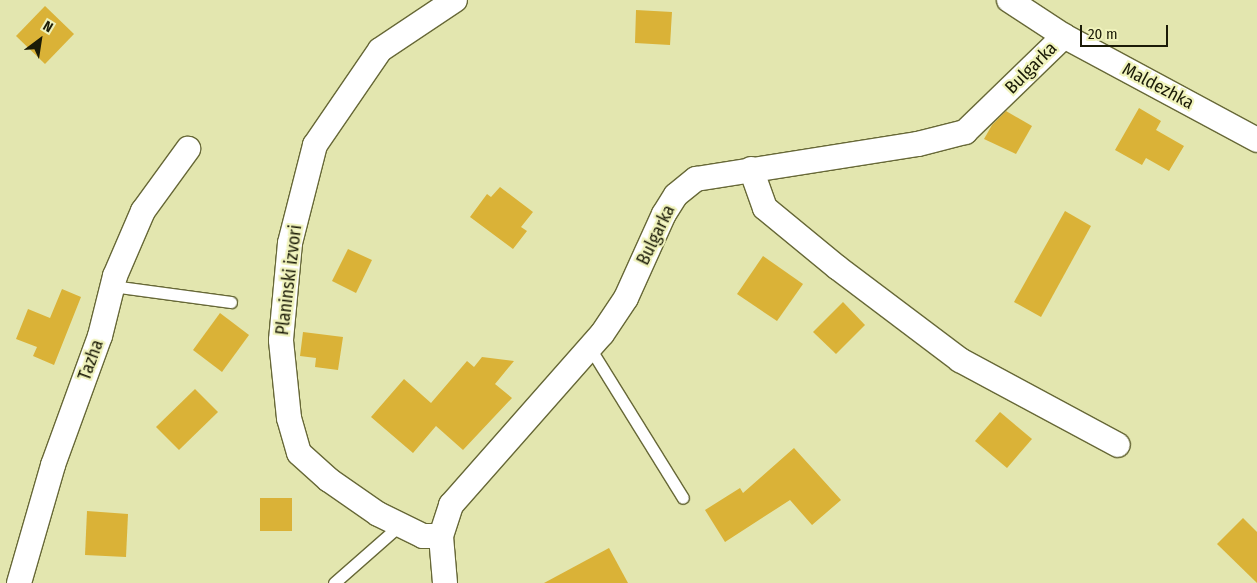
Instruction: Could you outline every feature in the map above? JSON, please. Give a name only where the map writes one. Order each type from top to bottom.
[{"type":"street","name":"Planinski izvori","points":[[441,536],[423,536],[400,525],[329,480],[299,453],[289,418],[281,340],[290,243],[315,145],[380,50],[455,0]]},
{"type":"street","name":"Maldezhka","points":[[1009,0],[1064,36],[1257,140]]},
{"type":"street","name":"Bulgarka","points":[[445,583],[441,536],[451,505],[590,348],[626,298],[664,214],[676,195],[696,179],[918,144],[965,132],[1064,36]]},
{"type":"street","name":"Tazha","points":[[19,583],[52,465],[100,336],[112,286],[143,211],[188,149]]},
{"type":"street","points":[[751,169],[765,208],[861,285],[960,360],[1118,445]]},
{"type":"lane","points":[[112,286],[231,302]]},
{"type":"lane","points":[[590,348],[683,498]]},
{"type":"lane","points":[[334,583],[400,525]]},
{"type":"building","points":[[45,6],[74,34],[45,64],[16,36]]},
{"type":"building","points":[[636,10],[672,12],[670,45],[635,43]]},
{"type":"building","points":[[1139,108],[1161,121],[1156,130],[1184,146],[1169,171],[1146,158],[1142,165],[1115,150]]},
{"type":"building","points":[[1006,111],[1032,126],[1016,154],[984,139],[992,125]]},
{"type":"building","points":[[500,187],[533,212],[521,227],[527,231],[513,249],[470,217],[487,194],[491,197]]},
{"type":"building","points":[[1065,211],[1091,226],[1041,317],[1014,302]]},
{"type":"building","points":[[348,249],[372,260],[356,293],[332,281]]},
{"type":"building","points":[[763,256],[803,284],[777,321],[737,294]]},
{"type":"building","points":[[62,289],[81,297],[54,365],[33,356],[37,347],[16,339],[28,309],[50,318]]},
{"type":"building","points":[[843,302],[865,325],[836,354],[813,332]]},
{"type":"building","points":[[220,313],[249,335],[222,372],[193,350]]},
{"type":"building","points":[[303,332],[343,337],[338,370],[315,367],[316,358],[300,356]]},
{"type":"building","points":[[482,357],[514,361],[495,384],[512,398],[463,450],[436,426],[413,453],[371,417],[404,379],[431,403],[467,361],[474,367]]},
{"type":"building","points":[[195,389],[218,412],[179,450],[156,427]]},
{"type":"building","points":[[1000,412],[1032,439],[1007,468],[975,441]]},
{"type":"building","points":[[794,448],[841,500],[812,525],[790,500],[725,542],[705,510],[740,488],[743,493]]},
{"type":"building","points":[[260,498],[292,498],[292,531],[260,531]]},
{"type":"building","points":[[87,511],[128,514],[126,557],[85,555]]},
{"type":"building","points":[[1243,518],[1257,532],[1257,583],[1217,544]]},
{"type":"building","points":[[609,548],[628,583],[544,583]]}]
